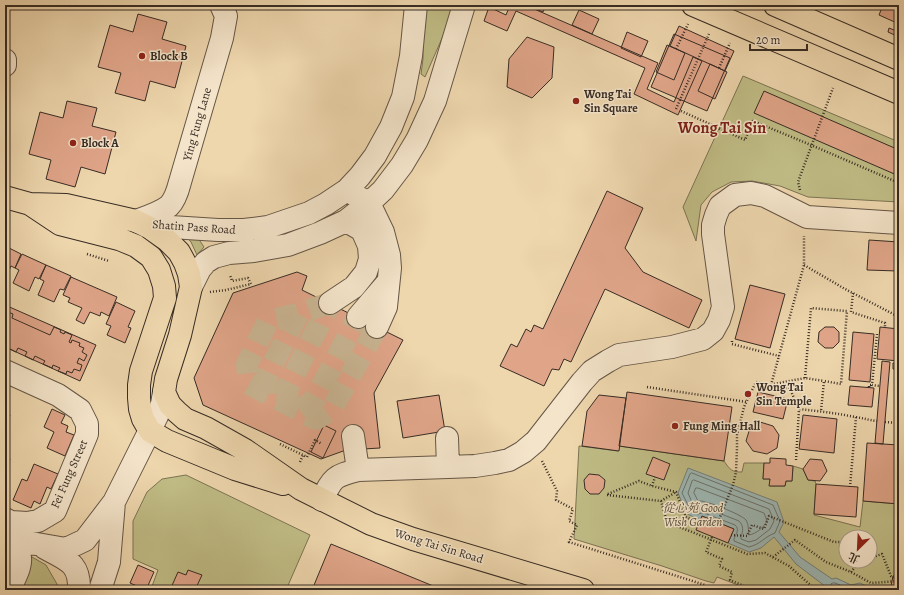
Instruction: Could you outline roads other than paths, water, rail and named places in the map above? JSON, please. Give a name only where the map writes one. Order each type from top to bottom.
[{"type":"main road","points":[[775,5],[899,59]]},
{"type":"main road","points":[[691,14],[899,93]]},
{"type":"main road","points":[[5,197],[30,204],[66,205],[136,221]]},
{"type":"main road","points":[[30,204],[60,224],[119,239],[136,246],[151,257],[159,270],[164,286],[165,298],[141,371],[139,385],[140,409],[143,419],[150,431]]},
{"type":"main road","name":"Shatin Pass Road","points":[[136,221],[150,228],[167,240],[179,252],[189,274],[191,287],[180,335],[166,379],[164,392]]},
{"type":"main road","name":"Wong Tai Sin Road","points":[[164,392],[170,405],[185,419],[206,428],[245,450],[301,489],[371,524],[414,539],[580,589]]},
{"type":"main road","name":"Wong Tai Sin Road","points":[[150,431],[167,441],[235,469],[301,489]]},
{"type":"street","name":"Ying Fung Lane","points":[[136,221],[154,215],[170,205],[176,196],[222,38],[226,16],[221,5]]},
{"type":"street","name":"Shatin Pass Road","points":[[136,221],[171,227],[218,230],[244,230],[268,227],[309,213],[347,190],[375,156],[391,127],[403,97],[412,56],[416,5]]},
{"type":"street","name":"Shatin Pass Road","points":[[191,287],[200,269],[206,262],[214,257],[229,253],[254,251],[288,245],[320,233],[346,221],[383,190],[402,165],[417,140],[435,101],[464,5]]},
{"type":"street","points":[[5,60],[5,65]]},
{"type":"street","points":[[347,190],[369,203],[384,232],[388,249],[390,268],[386,307],[377,327]]},
{"type":"street","points":[[322,500],[334,478],[345,473],[358,470],[448,468],[509,460],[523,452],[536,441],[571,395],[592,371],[608,361],[619,355],[672,347],[703,339],[713,331],[719,320],[723,307],[712,234],[713,225],[720,206],[735,195],[751,193],[765,196],[806,217],[899,223]]},
{"type":"street","points":[[330,303],[354,287],[366,272],[370,259],[369,246],[362,230],[346,221]]},
{"type":"street","points":[[358,317],[388,282]]},
{"type":"street","name":"Fei Fung Street","points":[[5,372],[58,395],[80,410],[87,424],[87,434],[55,511],[38,521],[27,523],[5,520]]},
{"type":"street","name":"Shatin Pass Road","points":[[100,590],[109,562],[114,502],[158,416],[164,392]]},
{"type":"street","points":[[353,436],[358,470]]},
{"type":"street","points":[[447,438],[448,468]]},
{"type":"street","points":[[5,542],[37,544],[66,549],[85,540],[114,502]]},
{"type":"street","points":[[5,542],[19,553],[21,560],[9,590]]},
{"type":"street","points":[[37,544],[71,563],[78,574],[79,590]]},
{"type":"water","points":[[688,468],[777,502],[784,522],[779,532],[800,557],[832,579],[836,578],[851,585],[860,583],[875,590],[830,590],[796,564],[774,537],[761,548],[749,552],[728,543],[734,529],[702,516],[701,520],[687,514],[678,493]]},
{"type":"water","points":[[884,588],[887,590],[875,590]]},
{"type":"tunnel","points":[[268,394],[267,376],[298,314],[330,303]]},
{"type":"tunnel","points":[[287,404],[288,387],[330,303]]},
{"type":"tunnel","points":[[298,314],[268,321],[247,364],[249,384],[316,419],[332,409],[377,327]]},
{"type":"tunnel","points":[[300,411],[315,399],[358,317]]},
{"type":"place","name":"Block B","points":[[142,56]]},
{"type":"place","name":"Wong Tai Sin Square","points":[[576,101]]},
{"type":"place","name":"Block A","points":[[73,143]]},
{"type":"place","name":"Wong Tai Sin Temple","points":[[748,394]]},
{"type":"place","name":"Fung Ming Hall","points":[[675,426]]},
{"type":"district","name":"Wong Tai Sin","points":[[722,127]]},
{"type":"park label","name":"從心苑 Good Wish Garden","points":[[693,515]]}]
